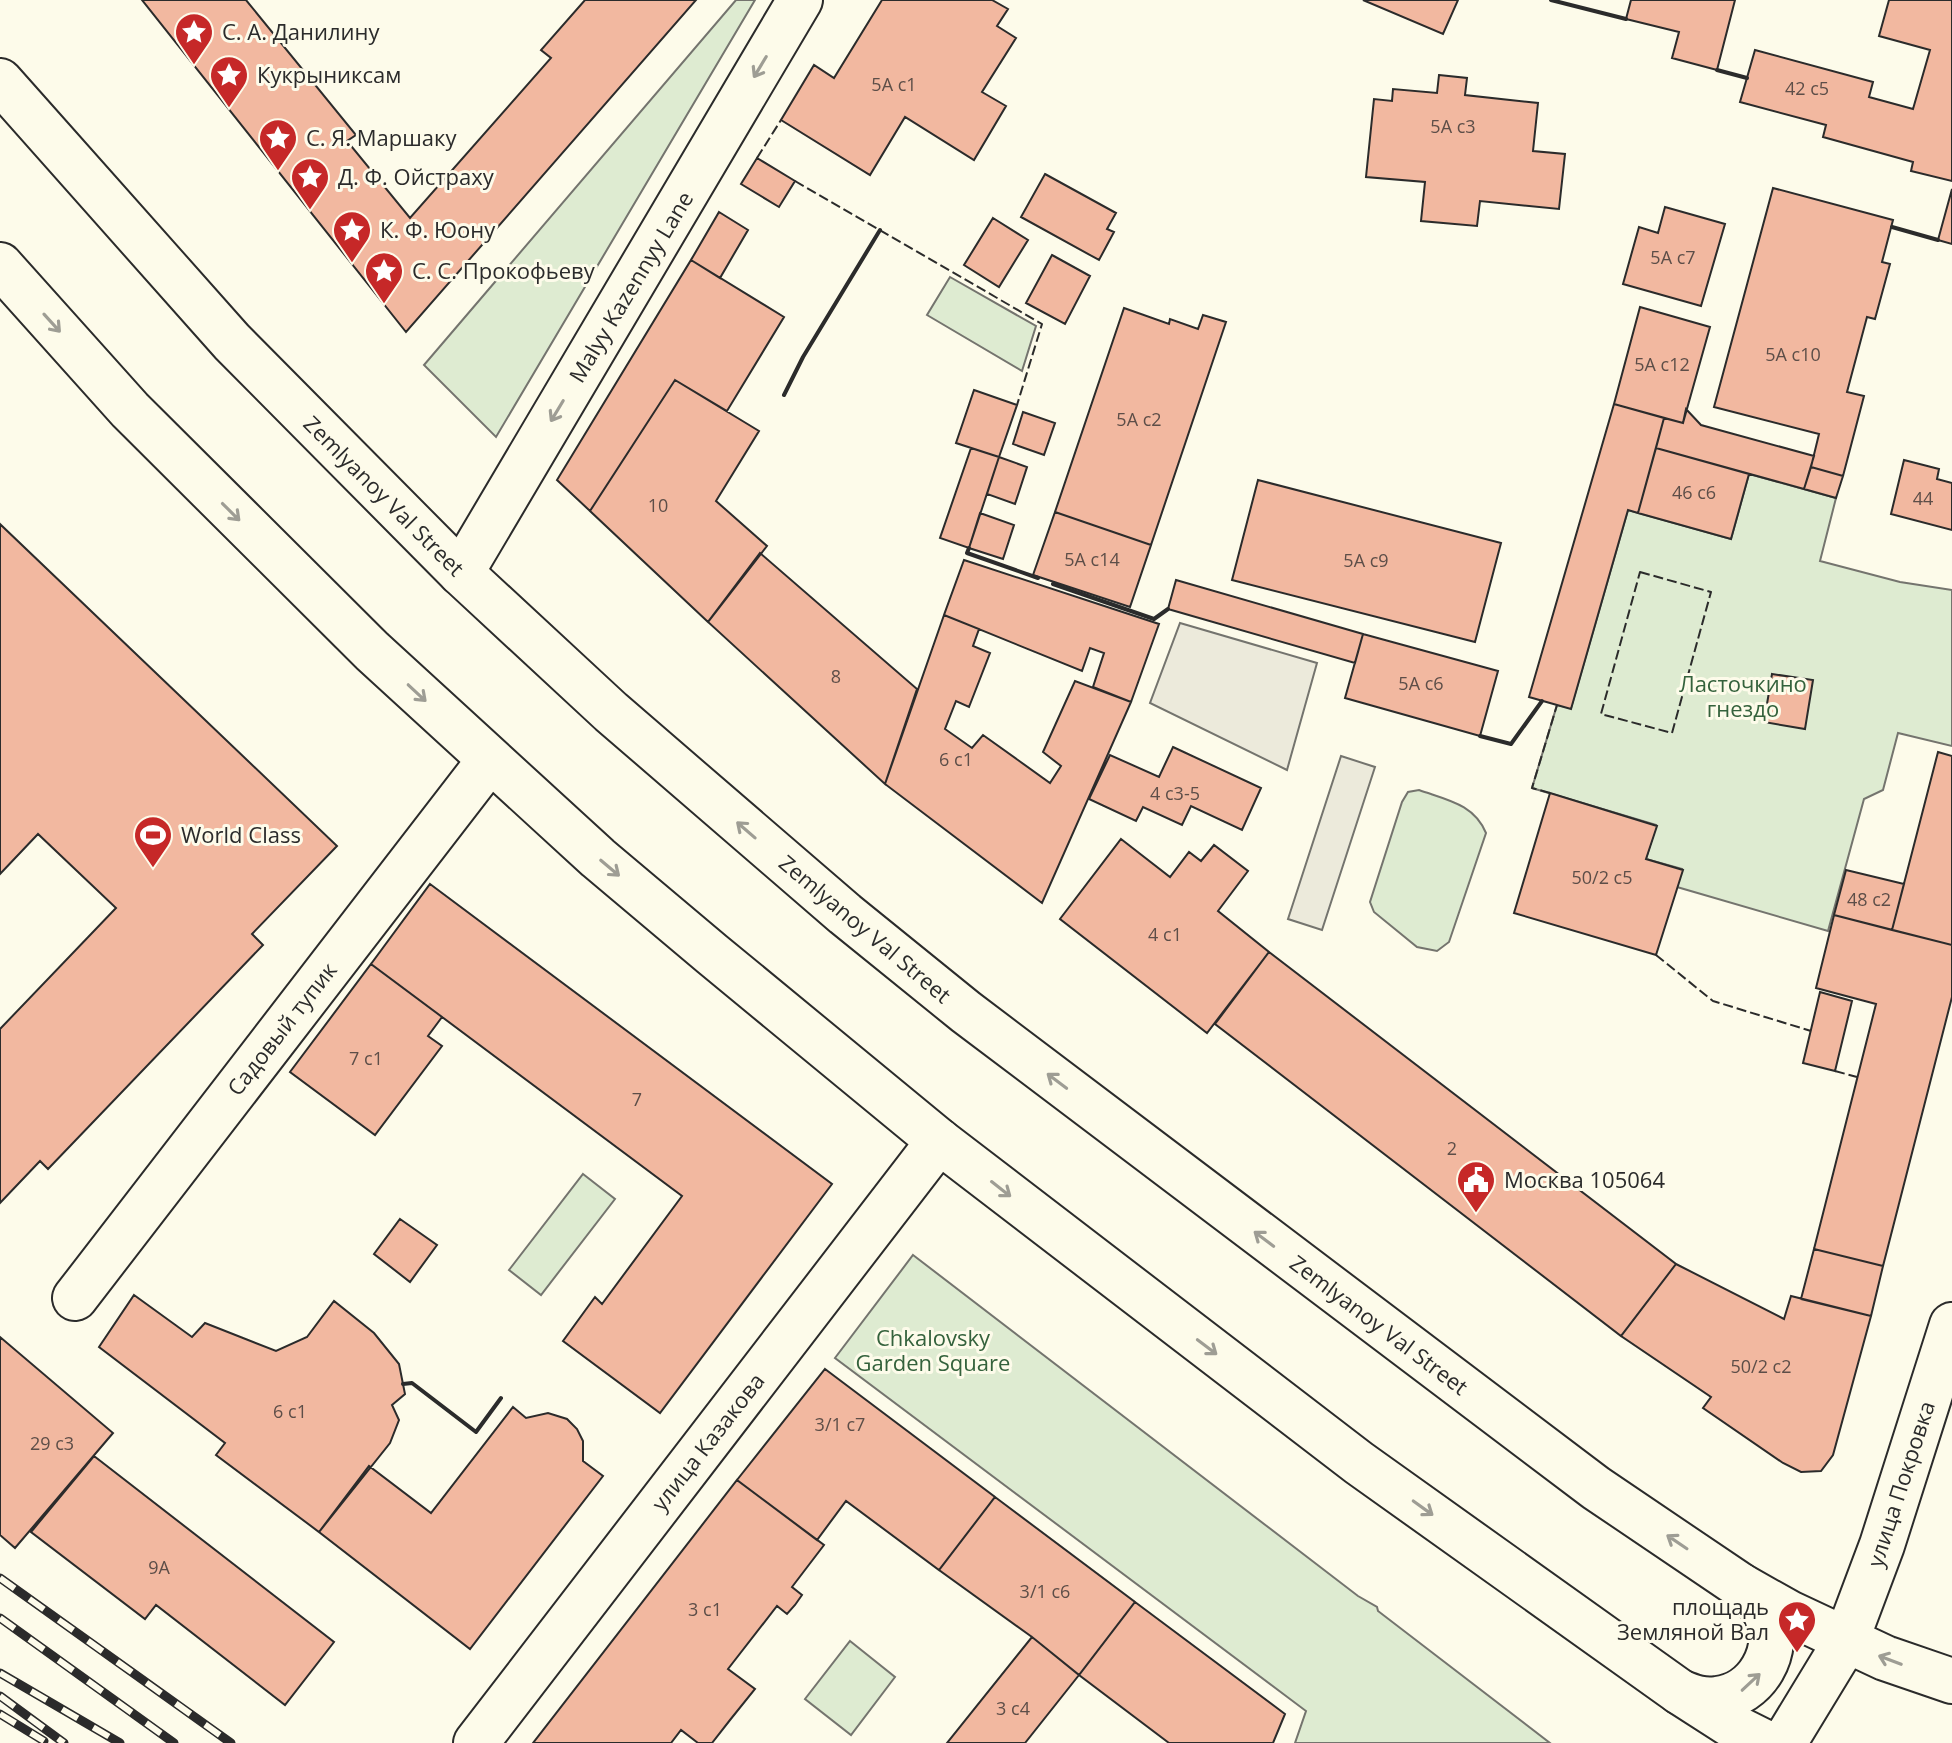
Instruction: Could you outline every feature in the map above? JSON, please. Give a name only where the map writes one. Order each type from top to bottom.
[{"type":"main road","name":"Malyy Kazennyy Lane","points":[[461,573],[800,0]]},
{"type":"main road","name":"Zemlyanoy Val Street","points":[[0,81],[232,342],[461,573],[611,712],[784,862],[966,1012],[1596,1488],[1741,1586],[1789,1613],[1885,1658],[1952,1681]]},
{"type":"main road","points":[[0,265],[152,433],[339,619],[489,761],[598,858],[939,1141],[1359,1463],[1680,1692],[1736,1728],[1766,1743]]},
{"type":"main road","name":"Садовый тупик","points":[[75,1298],[489,761]]},
{"type":"main road","name":"улица Казакова","points":[[476,1743],[939,1141]]},
{"type":"main road","name":"улица Покровка","points":[[1846,1641],[1882,1545],[1952,1325]]},
{"type":"main road","points":[[1680,1692],[1698,1699],[1716,1700],[1735,1695],[1751,1684],[1763,1670],[1770,1652],[1771,1632],[1767,1614],[1756,1598],[1741,1586]]},
{"type":"main road","points":[[1784,1743],[1846,1641]]},
{"type":"main road","points":[[1812,1743],[1846,1641]]},
{"type":"green space","points":[[736,0],[755,0],[496,437],[424,365]]},
{"type":"green space","points":[[950,277],[1036,326],[1022,371],[927,315]]},
{"type":"green space","name":"Ласточкино гнездо","points":[[1749,474],[1836,498],[1820,561],[1900,582],[1952,590],[1952,746],[1898,733],[1883,790],[1864,799],[1828,931],[1677,887],[1682,869],[1646,859],[1656,825],[1532,788],[1557,705],[1571,708],[1628,510],[1731,539]]},
{"type":"green space","points":[[1419,790],[1467,809],[1486,833],[1449,942],[1437,951],[1417,947],[1374,912],[1370,902],[1402,802],[1408,792]]},
{"type":"green space","points":[[583,1174],[615,1199],[541,1295],[509,1270]]},
{"type":"green space","name":"Chkalovsky Garden Square","points":[[913,1255],[1358,1596],[1377,1607],[1378,1611],[1550,1743],[1295,1743],[1306,1711],[835,1358]]},
{"type":"green space","points":[[850,1641],[895,1677],[851,1735],[805,1699]]},
{"type":"shaded area","points":[[1180,623],[1317,663],[1287,770],[1150,703]]},
{"type":"shaded area","points":[[1341,756],[1375,767],[1322,930],[1288,919]]},
{"type":"building","points":[[142,0],[246,0],[356,135],[347,141],[410,218],[551,58],[541,50],[585,0],[696,0],[406,332]]},
{"type":"building","points":[[882,0],[992,0],[1008,9],[997,26],[1016,38],[982,92],[1006,106],[974,160],[905,117],[870,175],[781,120],[814,65],[834,78]]},
{"type":"building","points":[[1363,0],[1458,0],[1443,34]]},
{"type":"building","points":[[1631,0],[1735,0],[1717,70],[1672,58],[1679,32],[1626,19]]},
{"type":"building","points":[[1889,0],[1952,0],[1952,181],[1911,171],[1913,162],[1823,137],[1826,125],[1740,102],[1755,50],[1873,82],[1869,97],[1913,109],[1930,50],[1879,36]]},
{"type":"building","points":[[1439,75],[1467,78],[1465,95],[1538,103],[1533,151],[1565,154],[1559,209],[1480,201],[1477,226],[1421,221],[1425,182],[1366,177],[1374,99],[1392,101],[1393,89],[1437,93]]},
{"type":"building","points":[[757,158],[795,181],[779,207],[741,184]]},
{"type":"building","points":[[1045,174],[1116,213],[1107,229],[1114,232],[1099,260],[1021,217]]},
{"type":"building","points":[[1773,188],[1893,220],[1882,262],[1890,264],[1875,319],[1867,317],[1847,392],[1864,396],[1843,476],[1811,467],[1819,434],[1714,407]]},
{"type":"building","points":[[1952,189],[1952,244],[1938,240]]},
{"type":"building","points":[[1665,207],[1725,224],[1701,306],[1623,284],[1639,227],[1658,233]]},
{"type":"building","points":[[719,212],[748,230],[720,278],[691,260]]},
{"type":"building","points":[[993,218],[1028,240],[999,287],[964,265]]},
{"type":"building","points":[[1052,255],[1090,276],[1065,324],[1026,303]]},
{"type":"building","points":[[691,260],[784,317],[727,411],[675,380],[590,511],[557,480]]},
{"type":"building","points":[[1640,307],[1710,327],[1683,423],[1614,404]]},
{"type":"building","points":[[1124,308],[1169,324],[1170,319],[1198,329],[1203,315],[1226,322],[1151,545],[1055,512]]},
{"type":"building","points":[[675,380],[759,431],[716,501],[767,546],[708,622],[590,511]]},
{"type":"building","points":[[974,390],[1017,405],[999,457],[956,443]]},
{"type":"building","points":[[1614,404],[1664,418],[1638,513],[1628,510],[1571,709],[1529,697]]},
{"type":"building","points":[[1686,409],[1701,425],[1814,456],[1804,489],[1656,448],[1664,418],[1683,423]]},
{"type":"building","points":[[1023,412],[1055,423],[1044,455],[1013,444]]},
{"type":"building","points":[[971,448],[999,457],[969,548],[940,538]]},
{"type":"building","points":[[1656,448],[1749,474],[1731,539],[1638,513]]},
{"type":"building","points":[[999,457],[1027,467],[1015,504],[987,494]]},
{"type":"building","points":[[1904,460],[1939,469],[1937,479],[1952,483],[1952,530],[1891,514]]},
{"type":"building","points":[[1811,467],[1843,476],[1836,498],[1804,489]]},
{"type":"building","points":[[1258,480],[1501,543],[1475,642],[1232,580]]},
{"type":"building","points":[[1055,512],[1151,545],[1130,607],[1033,575]]},
{"type":"building","points":[[980,513],[1014,525],[1003,559],[969,548]]},
{"type":"building","points":[[0,524],[337,846],[252,934],[263,945],[48,1169],[40,1161],[0,1203],[0,1029],[116,908],[38,834],[0,874]]},
{"type":"building","points":[[760,553],[917,689],[885,784],[708,622]]},
{"type":"building","points":[[964,560],[1159,624],[1131,702],[1093,687],[1104,653],[1090,648],[1082,671],[944,615]]},
{"type":"building","points":[[1176,580],[1363,634],[1355,663],[1168,609]]},
{"type":"building","points":[[944,615],[979,629],[973,646],[990,653],[969,707],[956,701],[945,729],[972,748],[983,735],[1050,783],[1061,766],[1043,752],[1075,681],[1131,702],[1042,903],[885,784]]},
{"type":"building","points":[[1363,634],[1498,671],[1480,736],[1345,698]]},
{"type":"building","points":[[1772,674],[1813,680],[1805,729],[1764,722]]},
{"type":"building","points":[[1173,747],[1261,788],[1242,830],[1191,806],[1182,825],[1143,807],[1136,821],[1089,799],[1110,755],[1159,777]]},
{"type":"building","points":[[1938,752],[1952,756],[1952,945],[1892,930]]},
{"type":"building","points":[[1550,793],[1657,826],[1646,859],[1683,870],[1656,955],[1514,913]]},
{"type":"building","points":[[1121,839],[1170,877],[1189,852],[1201,861],[1214,845],[1248,871],[1218,911],[1269,952],[1207,1033],[1060,919]]},
{"type":"building","points":[[1846,870],[1904,884],[1892,930],[1834,915]]},
{"type":"building","points":[[430,884],[832,1184],[660,1413],[563,1341],[595,1297],[602,1304],[682,1196],[371,964]]},
{"type":"building","points":[[1834,915],[1952,945],[1952,997],[1883,1266],[1814,1249],[1876,1004],[1816,988]]},
{"type":"building","points":[[1269,952],[1676,1264],[1621,1336],[1215,1024]]},
{"type":"building","points":[[371,964],[442,1017],[428,1036],[442,1046],[375,1135],[290,1072]]},
{"type":"building","points":[[1820,992],[1852,1001],[1835,1071],[1803,1063]]},
{"type":"building","points":[[400,1219],[437,1245],[410,1282],[374,1254]]},
{"type":"building","points":[[1814,1249],[1883,1266],[1871,1316],[1801,1299]]},
{"type":"building","points":[[1676,1264],[1784,1319],[1791,1296],[1871,1316],[1833,1455],[1821,1471],[1801,1472],[1783,1463],[1703,1408],[1711,1397],[1621,1336]]},
{"type":"building","points":[[134,1295],[192,1337],[205,1323],[276,1351],[307,1337],[334,1301],[374,1333],[399,1364],[405,1394],[392,1405],[399,1420],[390,1443],[319,1532],[216,1455],[225,1443],[99,1347]]},
{"type":"building","points":[[0,1337],[113,1433],[15,1548],[0,1535]]},
{"type":"building","points":[[825,1369],[995,1497],[939,1570],[846,1501],[817,1540],[737,1480]]},
{"type":"building","points":[[513,1407],[526,1418],[548,1413],[567,1419],[583,1441],[583,1461],[603,1476],[470,1649],[319,1532],[369,1466],[431,1513]]},
{"type":"building","points":[[94,1456],[334,1642],[285,1705],[156,1605],[145,1619],[31,1532]]},
{"type":"building","points":[[737,1480],[824,1545],[792,1587],[802,1595],[795,1605],[787,1614],[777,1606],[728,1669],[755,1689],[712,1743],[698,1743],[681,1730],[671,1743],[533,1743]]},
{"type":"building","points":[[995,1497],[1135,1602],[1079,1675],[939,1570]]},
{"type":"building","points":[[1135,1602],[1285,1714],[1273,1743],[1169,1743],[1079,1675]]},
{"type":"building","points":[[1032,1637],[1079,1675],[1025,1743],[947,1743]]},
{"type":"railway","points":[[0,1578],[231,1743]]},
{"type":"railway","points":[[0,1618],[174,1743]]},
{"type":"railway","points":[[0,1673],[120,1743]]},
{"type":"railway","points":[[0,1696],[64,1743]]},
{"type":"railway","points":[[0,1714],[44,1741]]},
{"type":"fence","points":[[757,158],[781,120]]},
{"type":"fence","points":[[795,181],[1042,324],[1017,405]]},
{"type":"fence","points":[[1640,572],[1711,592],[1672,733],[1601,714],[1640,572]]},
{"type":"fence","points":[[1550,793],[1532,788],[1557,705]]},
{"type":"fence","points":[[1656,955],[1713,1001],[1811,1031]]},
{"type":"fence","points":[[1835,1071],[1857,1077]]},
{"type":"wall","points":[[1551,0],[1626,19]]},
{"type":"wall","points":[[1717,70],[1747,78]]},
{"type":"wall","points":[[1892,227],[1938,240]]},
{"type":"wall","points":[[784,395],[803,357],[880,230]]},
{"type":"wall","points":[[969,548],[967,553],[1038,578]]},
{"type":"wall","points":[[1053,584],[1154,619],[1168,609]]},
{"type":"wall","points":[[1480,736],[1511,744],[1542,701]]},
{"type":"wall","points":[[403,1384],[412,1383],[476,1432],[501,1398]]},
{"type":"place","name":"С. А. Данилину","points":[[194,66]]},
{"type":"place","name":"Кукрыниксам","points":[[229,109]]},
{"type":"place","name":"С. Я. Маршаку","points":[[278,172]]},
{"type":"place","name":"Д. Ф. Ойстраху","points":[[310,211]]},
{"type":"place","name":"К. Ф. Юону","points":[[352,264]]},
{"type":"place","name":"С. С. Прокофьеву","points":[[384,305]]},
{"type":"place","name":"World Class","points":[[153,869]]},
{"type":"place","name":"Москва 105064","points":[[1476,1214]]},
{"type":"place","name":"площадь Земляной Вал","points":[[1797,1654]]}]
